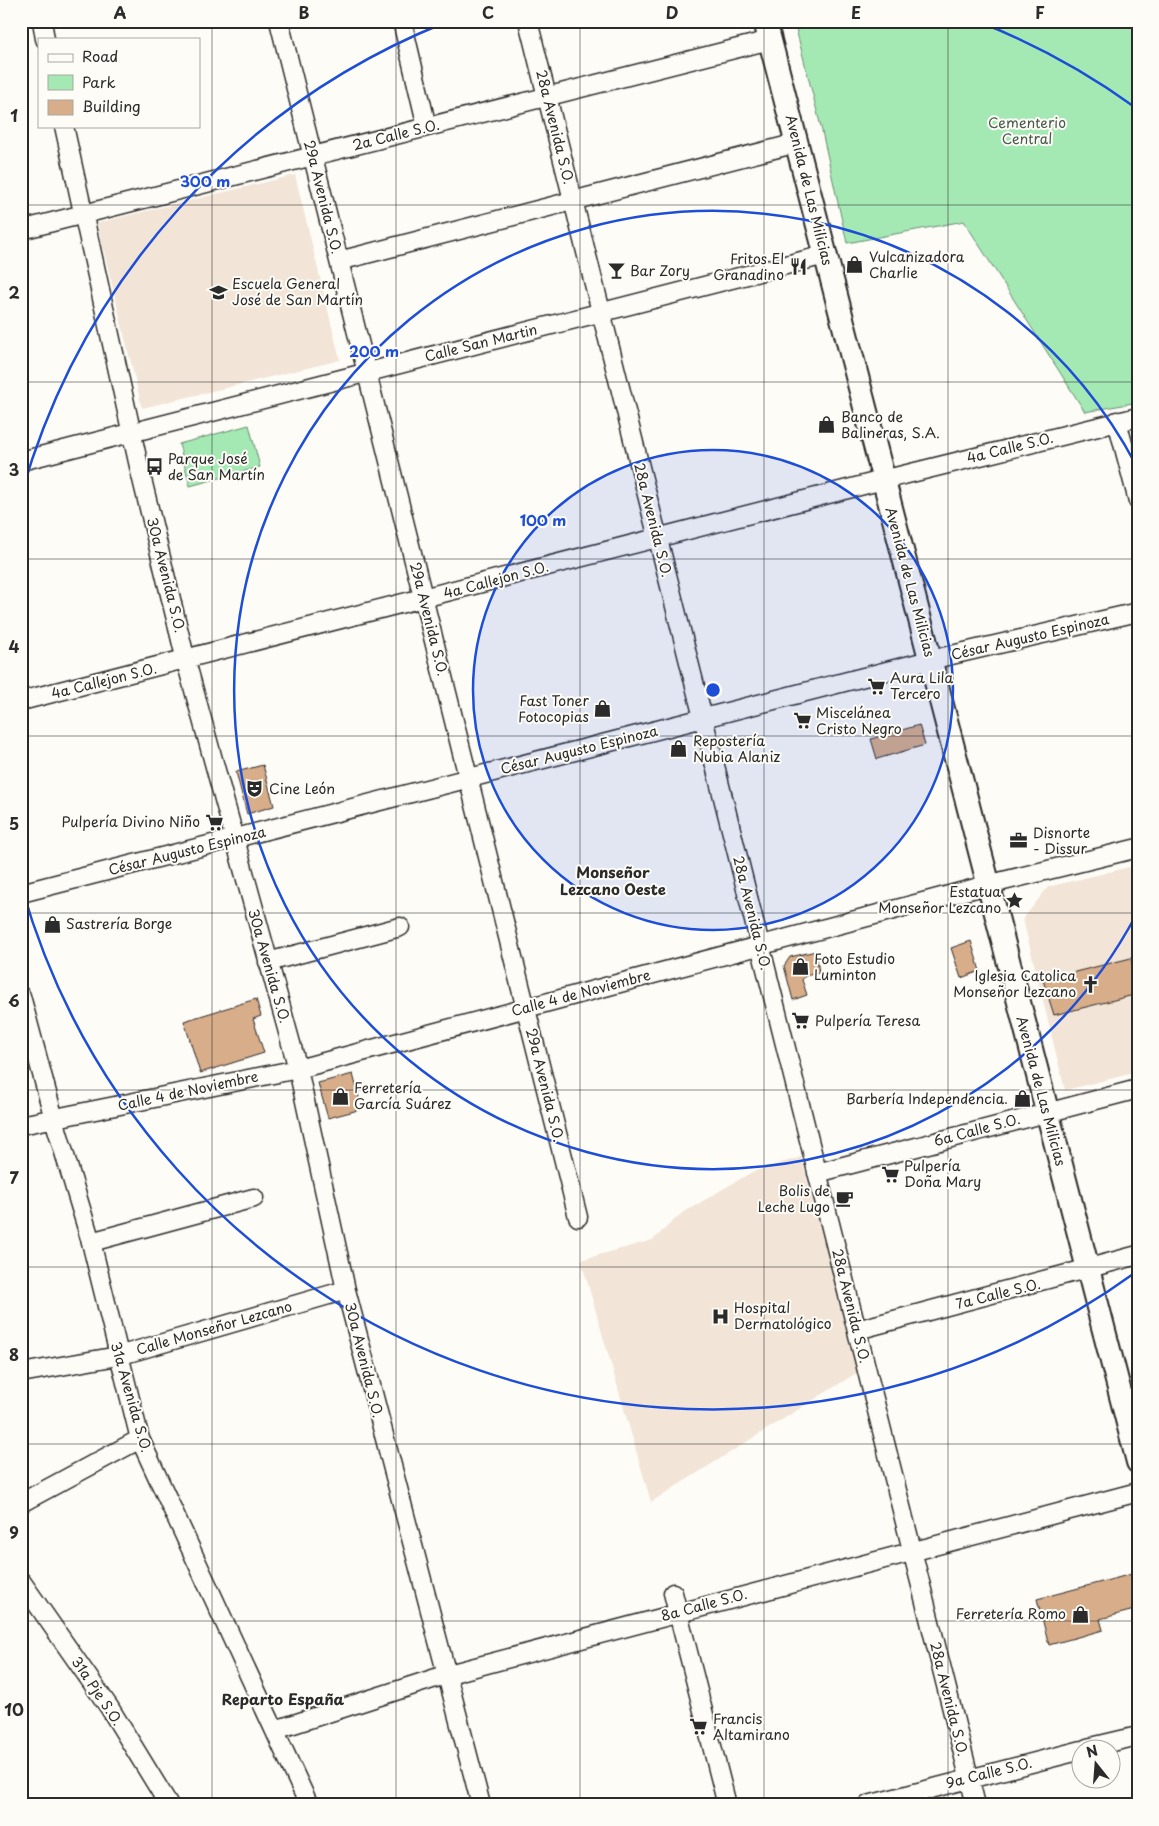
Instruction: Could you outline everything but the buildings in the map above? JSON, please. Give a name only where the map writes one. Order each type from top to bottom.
[{"type":"main road","name":"Avenida de Las Milicias","points":[[768,31],[987,885],[1138,1462]]},
{"type":"street","points":[[42,21],[46,38]]},
{"type":"street","name":"29a Avenida S.O.","points":[[279,21],[578,1217]]},
{"type":"street","points":[[402,21],[427,127]]},
{"type":"street","name":"28a Avenida S.O.","points":[[528,21],[976,1805]]},
{"type":"street","name":"2a Calle S.O.","points":[[21,230],[547,96],[768,31]]},
{"type":"street","name":"30a Avenida S.O.","points":[[64,128],[132,433],[186,660],[298,1069],[346,1290],[445,1674],[481,1805]]},
{"type":"street","points":[[339,261],[797,143]]},
{"type":"street","name":"Calle San Martin","points":[[21,461],[825,255]]},
{"type":"street","name":"4a Calle S.O.","points":[[883,480],[1138,417]]},
{"type":"street","points":[[1117,422],[1138,501]]},
{"type":"street","name":"4a Callejon S.O.","points":[[21,701],[883,480]]},
{"type":"street","name":"César Augusto Espinoza","points":[[21,893],[930,660],[1138,612]]},
{"type":"street","name":"Calle 4 de Noviembre","points":[[21,1125],[298,1069],[987,885],[1138,848]]},
{"type":"street","points":[[268,962],[400,927]]},
{"type":"street","name":"31a Avenida S.O.","points":[[21,996],[54,1119],[91,1242],[140,1439],[309,1805]]},
{"type":"street","name":"6a Calle S.O.","points":[[818,1173],[1138,1089]]},
{"type":"street","points":[[91,1242],[254,1198]]},
{"type":"street","name":"7a Calle S.O.","points":[[857,1330],[1088,1270],[1138,1255]]},
{"type":"street","name":"Calle Monseñor Lezcano","points":[[21,1373],[118,1356],[346,1290]]},
{"type":"street","points":[[21,1503],[140,1439]]},
{"type":"street","name":"8a Calle S.O.","points":[[275,1730],[445,1674],[1138,1492]]},
{"type":"street","name":"31a Pje S.O.","points":[[21,1581],[109,1707],[170,1805]]},
{"type":"street","points":[[672,1593],[727,1805]]},
{"type":"street","points":[[1122,1740],[1138,1736]]},
{"type":"street","name":"9a Calle S.O.","points":[[868,1805],[1072,1752]]},
{"type":"shaded area","name":"Escuela General José de San Martín","points":[[295,175],[340,360],[142,408],[97,223]]},
{"type":"shaded area","points":[[1138,865],[1138,1072],[1065,1090],[1023,919],[1048,887]]},
{"type":"shaded area","name":"Hospital Dermatológico","points":[[801,1157],[858,1372],[651,1502],[581,1260],[653,1240],[681,1214],[752,1172]]},
{"type":"green space","name":"Cementerio Central","points":[[794,21],[1138,21],[1138,402],[1085,412],[964,221],[847,243],[821,127]]},
{"type":"green space","points":[[249,425],[260,467],[190,486],[179,444]]},
{"type":"place","name":"Vulcanizadora Charlie","points":[[855,265]]},
{"type":"place","name":"Fritos El Granadino","points":[[798,267]]},
{"type":"place","name":"Bar Zory","points":[[616,271]]},
{"type":"place","name":"Escuela General José de San Martín","points":[[218,292]]},
{"type":"place","name":"Banco de Balineras, S.A.","points":[[827,425]]},
{"type":"place","name":"Parque José de San Martín","points":[[154,467]]},
{"type":"place","name":"Aura Lila Tercero","points":[[876,686]]},
{"type":"place","name":"Fast Toner Fotocopias","points":[[603,709]]},
{"type":"place","name":"Miscelánea Cristo Negro","points":[[802,721]]},
{"type":"place","name":"Repostería Nubia Alaniz","points":[[679,749]]},
{"type":"place","name":"Cine León","points":[[255,789]]},
{"type":"place","name":"Pulpería Divino Niño","points":[[214,822]]},
{"type":"place","name":"Disnorte - Dissur","points":[[1019,841]]},
{"type":"place","name":"Estatua Monseñor Lezcano","points":[[1015,900]]},
{"type":"place","name":"Sastrería Borge","points":[[52,924]]},
{"type":"place","name":"Foto Estudio Luminton","points":[[800,967]]},
{"type":"place","name":"Iglesia Catolica Monseñor Lezcano","points":[[1090,984]]},
{"type":"place","name":"Pulpería Teresa","points":[[801,1021]]},
{"type":"place","name":"Ferretería García Suárez","points":[[340,1096]]},
{"type":"place","name":"Barbería Independencia.","points":[[1022,1099]]},
{"type":"place","name":"Pulpería Doña Mary","points":[[890,1174]]},
{"type":"place","name":"Bolis de Leche Lugo","points":[[844,1199]]},
{"type":"place","name":"Hospital Dermatológico","points":[[720,1316]]},
{"type":"place","name":"Ferretería Romo","points":[[1080,1614]]},
{"type":"place","name":"Francis Altamirano","points":[[699,1727]]},
{"type":"district","name":"Monseñor Lezcano Oeste","points":[[613,882]]},
{"type":"district","name":"Reparto España","points":[[283,1700]]}]
